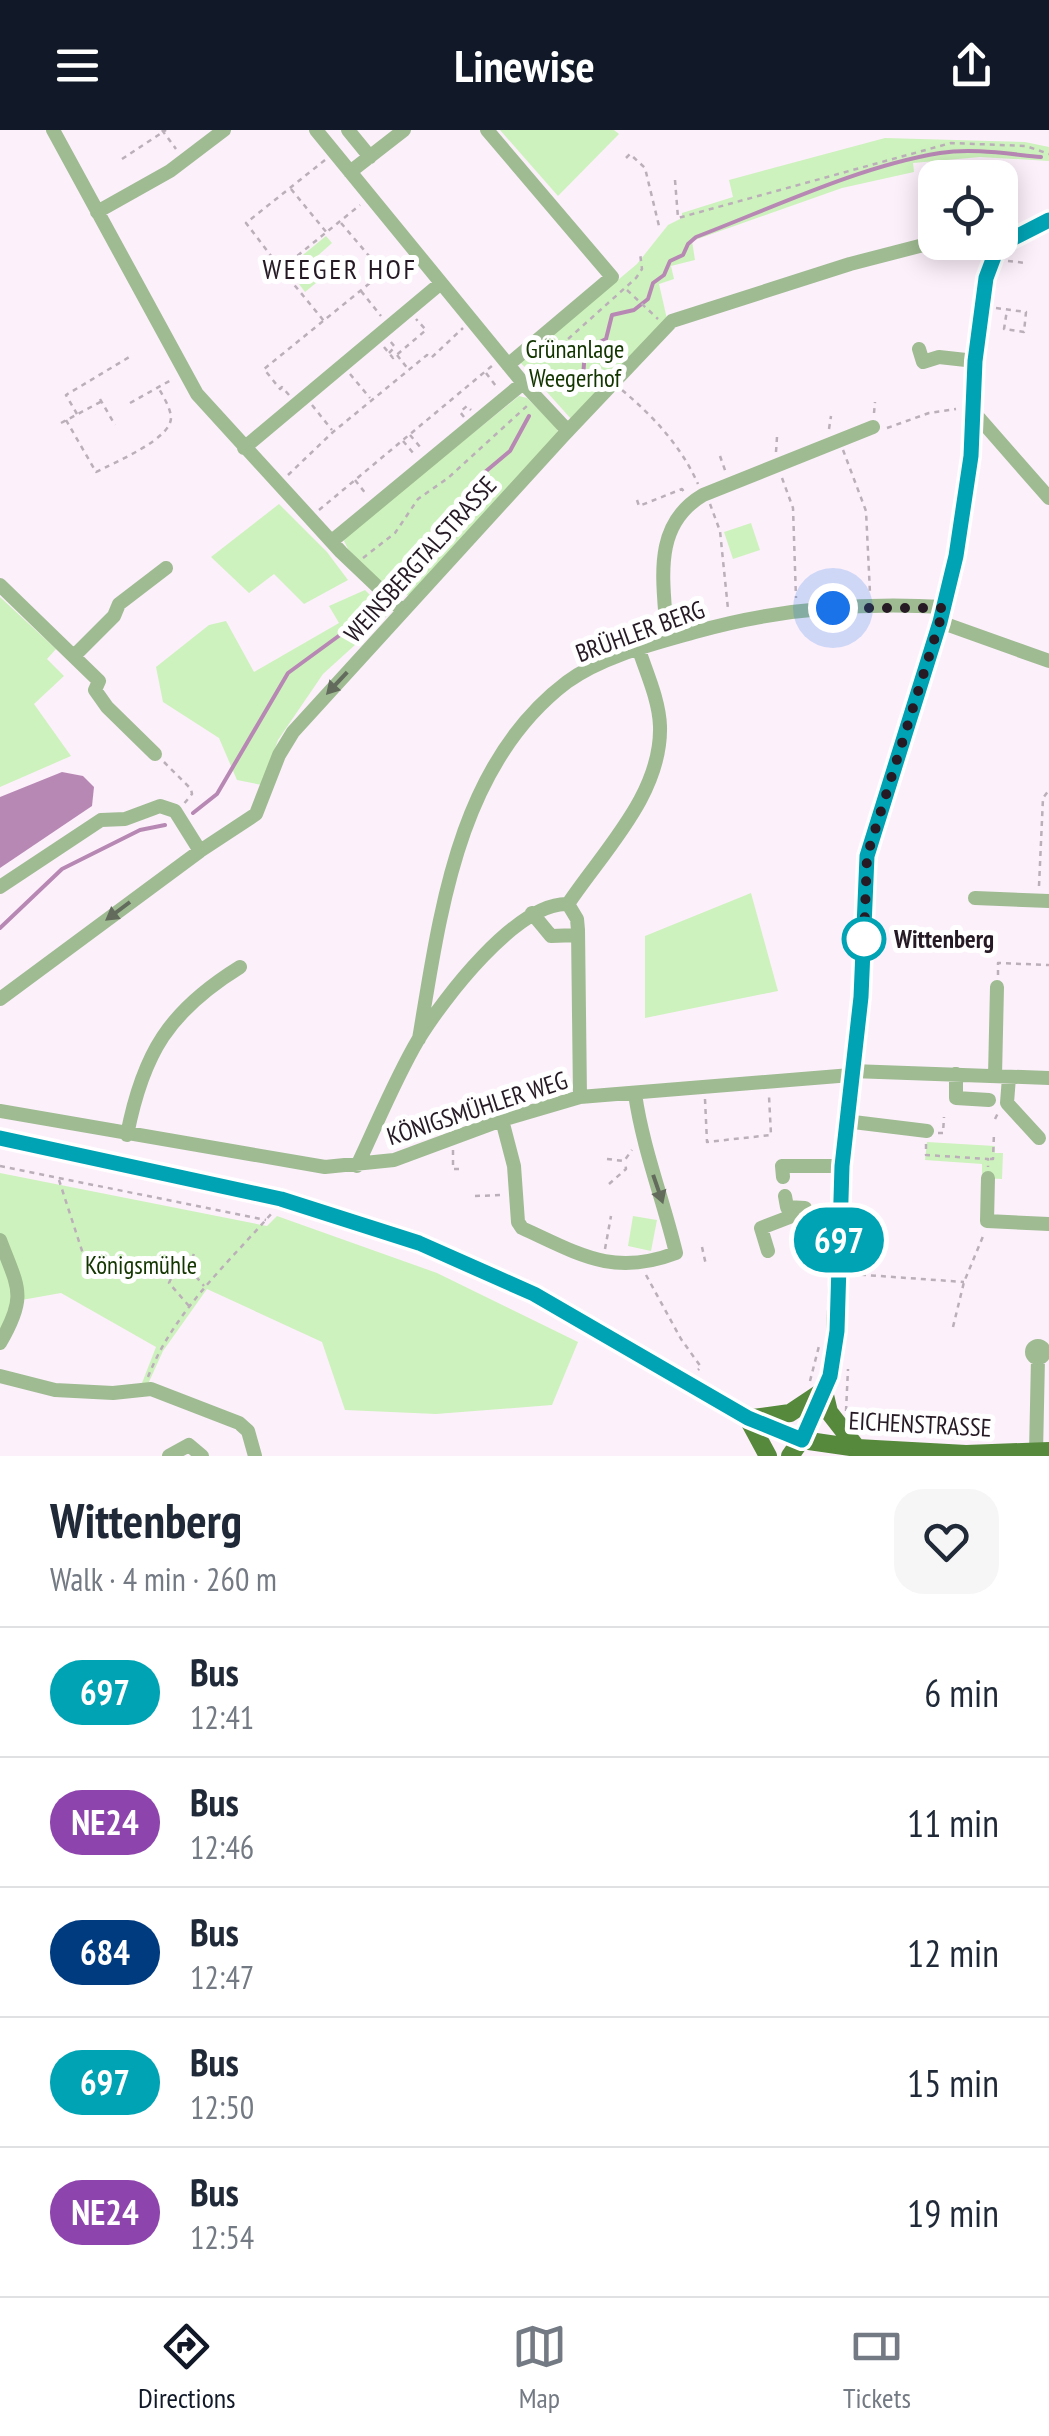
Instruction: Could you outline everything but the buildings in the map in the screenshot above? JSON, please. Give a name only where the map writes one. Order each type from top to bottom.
[{"type":"main road","points":[[1018,237],[1049,220]]},
{"type":"main road","points":[[790,1456],[802,1440],[830,1376],[837,1331],[845,1120],[861,997],[867,856],[942,615],[956,556],[969,474],[967,410],[986,278],[994,260]]},
{"type":"main road","name":"EICHENSTRASSE","points":[[0,1138],[281,1199],[419,1243],[534,1294],[748,1418],[802,1440],[857,1448],[981,1454],[1042,1452]]},
{"type":"main road","points":[[768,1456],[748,1418],[790,1413],[824,1390]]},
{"type":"main road","points":[[824,1390],[829,1412],[857,1448],[836,1456]]},
{"type":"street","points":[[53,130],[183,373],[244,448],[403,612]]},
{"type":"street","points":[[97,212],[170,172],[224,130]]},
{"type":"street","points":[[316,130],[523,383],[568,431]]},
{"type":"street","points":[[348,130],[370,157]]},
{"type":"street","points":[[350,172],[404,130]]},
{"type":"street","points":[[487,130],[612,277],[505,361]]},
{"type":"street","name":"WEINSBERGTALSTRASSE","points":[[0,998],[256,814],[280,755],[294,732],[666,327],[680,317],[918,246]]},
{"type":"street","points":[[244,448],[297,396],[342,365],[441,283]]},
{"type":"street","points":[[919,349],[923,362],[939,357],[975,361]]},
{"type":"street","points":[[332,542],[523,383]]},
{"type":"street","points":[[967,410],[1049,498]]},
{"type":"street","points":[[667,640],[665,544],[670,526],[691,502],[872,427]]},
{"type":"street","points":[[75,655],[114,616],[120,604],[166,568]]},
{"type":"street","points":[[0,585],[75,655],[99,681],[95,690],[107,707],[156,754]]},
{"type":"street","name":"BRÜHLER BERG","points":[[418,1040],[443,896],[469,822],[492,772],[522,726],[565,684],[607,661],[730,622],[796,610],[870,606],[942,615],[1049,661]]},
{"type":"street","points":[[568,904],[634,811],[656,767],[658,709],[640,650]]},
{"type":"street","points":[[0,887],[101,820],[125,819],[160,806],[175,811],[200,851]]},
{"type":"street","points":[[974,898],[1043,901]]},
{"type":"street","points":[[358,1166],[418,1040],[490,947],[532,913],[568,904]]},
{"type":"street","points":[[568,904],[577,920],[578,936],[580,1098]]},
{"type":"street","points":[[532,913],[550,936],[578,936]]},
{"type":"street","points":[[127,1135],[143,1070],[160,1041],[195,997],[240,967]]},
{"type":"street","points":[[997,987],[1002,1076],[1008,1103],[1039,1138]]},
{"type":"street","name":"KÖNIGSMÜHLER WEG","points":[[0,1111],[324,1167],[358,1166],[394,1160],[502,1120],[580,1098],[852,1073],[1049,1078]]},
{"type":"street","points":[[956,1074],[956,1098],[989,1100]]},
{"type":"street","points":[[502,1120],[514,1166],[522,1228],[603,1261],[640,1265],[676,1253],[642,1137],[636,1094]]},
{"type":"street","points":[[845,1120],[927,1132]]},
{"type":"street","points":[[783,1177],[782,1166],[842,1166]]},
{"type":"street","points":[[988,1178],[986,1222],[1049,1224]]},
{"type":"street","points":[[786,1196],[787,1207],[840,1212]]},
{"type":"street","points":[[768,1252],[761,1228],[800,1213],[840,1212]]},
{"type":"street","points":[[0,1240],[20,1292],[13,1321],[0,1343]]},
{"type":"street","name":"EICHENSTRASSE","points":[[1038,1358],[1042,1452]]},
{"type":"street","points":[[0,1376],[70,1391],[158,1391],[239,1423],[248,1431],[255,1456]]},
{"type":"street","points":[[170,1456],[190,1446],[202,1456]]},
{"type":"path","points":[[122,159],[164,131],[176,150],[180,148],[187,158]]},
{"type":"path","points":[[675,180],[678,218],[951,141],[1026,146],[1049,154]]},
{"type":"path","points":[[324,321],[246,223],[334,152]]},
{"type":"path","points":[[626,158],[630,154],[645,168],[659,226]]},
{"type":"path","points":[[290,188],[326,232]]},
{"type":"path","points":[[281,269],[370,196]]},
{"type":"path","points":[[340,222],[382,272]]},
{"type":"path","points":[[334,432],[264,369],[413,248]]},
{"type":"path","points":[[372,552],[394,533],[418,500],[537,398],[547,386],[546,364],[550,354],[626,289],[642,269],[640,253]]},
{"type":"path","points":[[1002,260],[1026,263]]},
{"type":"path","points":[[626,289],[666,327]]},
{"type":"path","points":[[360,290],[389,326]]},
{"type":"path","points":[[990,307],[1026,312],[1024,332],[1004,329],[1008,310]]},
{"type":"path","points":[[999,308],[998,316],[1006,317]]},
{"type":"path","points":[[376,338],[392,358],[426,330],[408,310]]},
{"type":"path","points":[[278,484],[334,432],[427,355],[430,358],[472,320]]},
{"type":"path","points":[[396,354],[408,370]]},
{"type":"path","points":[[77,414],[66,396],[131,356]]},
{"type":"path","points":[[310,518],[485,372],[505,361]]},
{"type":"path","points":[[342,365],[372,400]]},
{"type":"path","points":[[485,372],[505,398]]},
{"type":"path","points":[[130,403],[183,373]]},
{"type":"path","points":[[114,425],[102,400],[63,422],[96,472],[164,434],[171,421],[170,413],[158,388]]},
{"type":"path","points":[[625,392],[652,416],[692,471]]},
{"type":"path","points":[[872,427],[886,428],[930,413],[967,410]]},
{"type":"path","points":[[410,434],[427,463]]},
{"type":"path","points":[[402,440],[427,463]]},
{"type":"path","points":[[720,456],[729,484]]},
{"type":"path","points":[[846,459],[866,510],[870,606]]},
{"type":"path","points":[[354,479],[375,506]]},
{"type":"path","points":[[786,486],[794,508],[796,593]]},
{"type":"path","points":[[409,490],[418,500]]},
{"type":"path","points":[[636,500],[640,506],[673,490]]},
{"type":"path","points":[[716,519],[730,622]]},
{"type":"path","points":[[156,754],[191,789],[190,798],[175,811]]},
{"type":"path","points":[[1043,901],[1040,852],[1043,798],[1049,790]]},
{"type":"path","points":[[1043,798],[1049,804]]},
{"type":"path","points":[[997,987],[998,963],[1049,965]]},
{"type":"path","points":[[704,1088],[707,1142],[771,1135],[768,1082]]},
{"type":"path","points":[[927,1132],[926,1156],[988,1159],[993,1159],[994,1132]]},
{"type":"path","points":[[624,1161],[642,1137]]},
{"type":"path","points":[[452,1138],[453,1169],[460,1169]]},
{"type":"path","points":[[608,1159],[624,1161]]},
{"type":"path","points":[[988,1159],[988,1178]]},
{"type":"path","points":[[609,1184],[626,1169],[624,1161]]},
{"type":"path","points":[[0,1166],[266,1220]]},
{"type":"path","points":[[60,1178],[86,1263]]},
{"type":"path","points":[[475,1196],[516,1195]]},
{"type":"path","points":[[144,1388],[156,1356],[190,1307],[278,1207]]},
{"type":"path","points":[[603,1261],[611,1216]]},
{"type":"path","points":[[953,1328],[964,1282],[986,1222]]},
{"type":"path","points":[[702,1247],[706,1265]]},
{"type":"path","points":[[190,1307],[169,1283],[174,1272],[188,1267],[194,1254]]},
{"type":"path","points":[[640,1265],[701,1367],[694,1373]]},
{"type":"path","points":[[188,1267],[205,1287]]},
{"type":"path","points":[[850,1274],[964,1282]]},
{"type":"green space","points":[[500,130],[614,130],[619,134],[558,196]]},
{"type":"green space","name":"Grünanlage Weegerhof","points":[[885,138],[1025,142],[1049,147],[1049,161],[980,157],[918,160],[913,163],[914,172],[842,188],[692,241],[695,260],[671,266],[674,279],[659,284],[667,319],[572,420],[520,362],[637,264],[668,225],[682,218],[682,213],[733,197],[729,180]]},
{"type":"green space","points":[[326,236],[332,243],[314,259],[327,274],[305,292],[287,268]]},
{"type":"green space","name":"Grünanlage Weegerhof","points":[[519,396],[527,398],[558,433],[410,595],[383,587],[348,549],[344,541],[347,535]]},
{"type":"green space","points":[[279,504],[327,552],[348,580],[304,604],[274,574],[249,593],[211,557]]},
{"type":"green space","points":[[751,523],[760,550],[733,559],[724,532]]},
{"type":"green space","points":[[365,590],[389,614],[323,674],[278,740],[262,785],[237,780],[219,738],[163,702],[156,667],[209,625],[226,621],[254,672],[339,623],[329,606]]},
{"type":"green space","points":[[0,597],[56,649],[47,659],[64,676],[34,704],[71,756],[0,787]]},
{"type":"green space","points":[[751,893],[778,991],[645,1018],[645,936]]},
{"type":"green space","points":[[927,1142],[995,1146],[995,1153],[1003,1153],[1002,1179],[982,1178],[982,1164],[925,1160]]},
{"type":"green space","name":"Königsmühle","points":[[0,1173],[267,1226],[277,1216],[437,1273],[578,1342],[552,1405],[436,1414],[345,1410],[322,1342],[207,1289],[163,1351],[148,1384],[142,1383],[156,1347],[61,1293],[16,1301],[0,1334]]},
{"type":"green space","points":[[633,1216],[657,1220],[651,1251],[628,1246]]},
{"type":"shaded area","points":[[62,772],[83,776],[94,787],[92,806],[0,868],[0,797]]},
{"type":"waterway","points":[[561,390],[583,378],[585,349],[606,339],[612,315],[634,310],[648,299],[653,283],[664,275],[670,261],[683,255],[696,237],[816,189],[910,159],[965,151],[1041,157]]},
{"type":"waterway","points":[[406,583],[417,575],[429,543],[446,531],[485,472],[510,451],[529,416]]},
{"type":"waterway","points":[[193,813],[217,794],[288,673],[364,612]]},
{"type":"waterway","points":[[0,928],[62,869],[140,830],[165,825]]},
{"type":"bus line","name":"697","points":[[0,1138],[281,1199],[419,1243],[534,1294],[717,1402],[802,1440],[830,1376],[837,1331],[842,1166],[861,997],[867,856],[940,622],[956,556],[971,456],[975,361],[986,278],[998,246],[1049,220]]},
{"type":"place","name":"Wittenberg","points":[[864,939]]},
{"type":"district","name":"WEEGER HOF","points":[[340,268]]},
{"type":"route","points":[[833,608],[944,608],[867,856],[864,939]]}]
